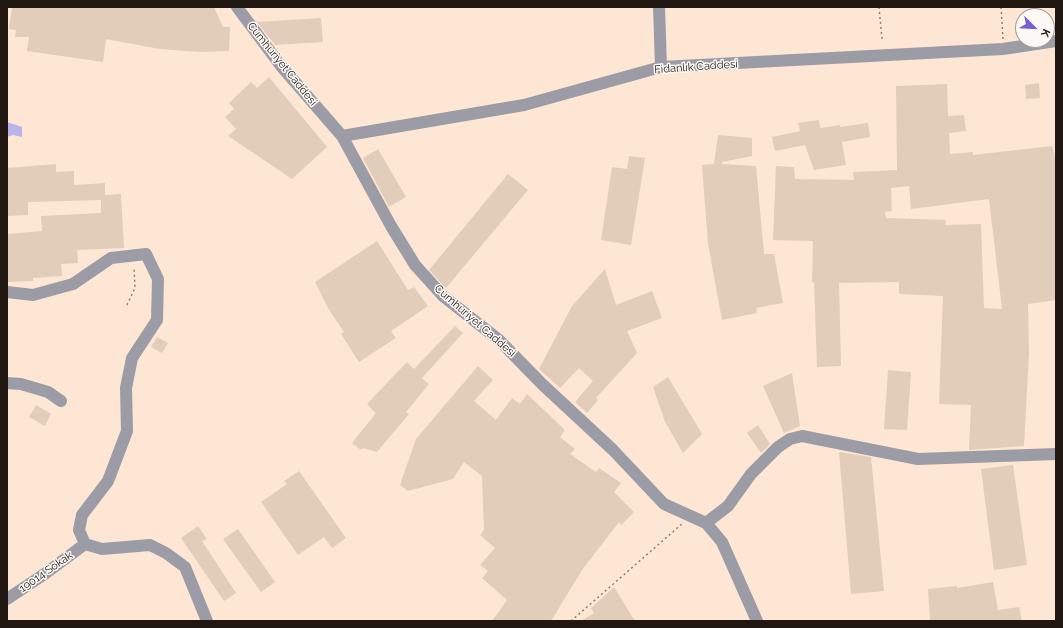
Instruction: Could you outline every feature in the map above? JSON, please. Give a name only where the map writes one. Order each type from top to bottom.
[{"type":"street","name":"Cumhuriyet Caddesi","points":[[237,7],[281,66],[342,136],[391,226],[415,265],[438,291],[499,340],[542,384],[613,450],[664,504],[706,523],[722,542],[757,621]]},
{"type":"street","points":[[659,7],[661,67]]},
{"type":"street","name":"Fidanlık Caddesi","points":[[342,136],[524,105],[661,67],[1003,49],[1056,41]]},
{"type":"street","points":[[7,292],[33,295],[73,284],[111,258],[146,254],[158,279],[157,320],[132,358],[126,388],[127,431],[108,480],[82,515],[79,530],[85,544],[102,549],[150,545],[166,553],[185,567],[207,621]]},
{"type":"street","points":[[7,383],[21,384],[48,392],[61,401]]},
{"type":"street","points":[[706,523],[728,506],[751,474],[778,447],[790,439],[802,436],[918,459],[1056,454]]},
{"type":"street","name":"19014 Sokak","points":[[7,599],[46,574],[85,544]]},
{"type":"path","points":[[879,7],[882,39]]},
{"type":"path","points":[[1001,7],[1003,49]]},
{"type":"path","points":[[127,305],[135,288],[134,256]]},
{"type":"path","points":[[571,621],[691,516]]},
{"type":"shaded area","points":[[7,122],[22,127],[22,137],[13,135],[7,137]]},
{"type":"building","points":[[12,7],[214,7],[223,27],[230,27],[229,51],[201,52],[160,49],[106,39],[103,62],[27,51],[29,37],[15,37],[16,30],[9,29]]},
{"type":"building","points":[[321,18],[323,42],[275,45],[257,22]]},
{"type":"building","points":[[269,77],[327,147],[292,179],[228,136],[236,129],[225,117],[234,109],[229,103],[251,82],[257,88]]},
{"type":"building","points":[[1039,83],[1040,98],[1026,99],[1025,85]]},
{"type":"building","points":[[947,84],[948,116],[964,115],[966,131],[949,133],[950,154],[973,152],[973,155],[1052,146],[1056,161],[1056,300],[1028,304],[1029,353],[1024,446],[969,450],[971,405],[939,404],[943,296],[899,294],[899,282],[839,283],[841,366],[817,367],[814,282],[812,282],[813,241],[773,240],[776,166],[794,167],[795,179],[854,180],[853,172],[897,170],[896,86]],"holes":[[[909,186],[911,209],[989,199],[1002,309],[984,308],[981,224],[945,225],[946,220],[886,218],[885,212],[892,211],[891,188]]]},
{"type":"building","points":[[819,120],[820,128],[868,123],[870,137],[842,142],[846,165],[814,170],[805,145],[775,151],[772,137],[800,131],[798,123]]},
{"type":"building","points":[[718,135],[752,138],[752,156],[722,162],[722,164],[756,166],[764,254],[774,254],[783,303],[756,308],[757,313],[722,320],[708,244],[702,165],[714,164]]},
{"type":"building","points":[[378,149],[406,197],[389,207],[363,158]]},
{"type":"building","points":[[629,156],[645,158],[631,245],[601,240],[612,167],[627,169]]},
{"type":"building","points":[[56,164],[56,172],[74,171],[74,185],[105,183],[105,195],[121,194],[124,248],[77,250],[78,263],[61,264],[62,276],[33,278],[33,281],[7,282],[7,234],[42,231],[41,216],[101,213],[101,200],[28,202],[28,215],[7,216],[7,168]]},
{"type":"building","points":[[508,174],[528,190],[446,288],[429,270]]},
{"type":"building","points":[[377,241],[408,290],[414,287],[428,306],[391,331],[396,338],[359,362],[341,334],[344,332],[329,310],[315,282]]},
{"type":"building","points":[[605,269],[616,305],[652,291],[662,318],[627,331],[637,353],[596,398],[598,400],[587,413],[575,402],[593,381],[579,368],[560,388],[539,369],[572,306]]},
{"type":"building","points":[[455,326],[463,333],[422,378],[429,384],[406,412],[409,414],[377,452],[363,448],[361,450],[352,443],[376,413],[367,404],[407,362],[414,369]]},
{"type":"building","points":[[157,337],[168,343],[162,353],[151,347]]},
{"type":"building","points":[[478,366],[493,380],[474,401],[496,420],[512,398],[520,404],[527,394],[565,430],[560,437],[575,449],[570,454],[596,472],[599,468],[621,483],[614,492],[634,512],[621,525],[619,522],[582,570],[551,621],[492,621],[507,600],[482,578],[488,571],[480,565],[495,548],[480,535],[484,530],[482,476],[464,462],[453,479],[408,491],[400,485],[416,439]]},
{"type":"building","points":[[888,370],[911,372],[907,430],[884,429]]},
{"type":"building","points":[[792,373],[800,426],[784,433],[763,386]]},
{"type":"building","points":[[668,377],[702,434],[683,453],[665,422],[653,387]]},
{"type":"building","points":[[36,405],[51,414],[45,426],[29,417]]},
{"type":"building","points":[[758,425],[770,444],[761,453],[747,433]]},
{"type":"building","points":[[839,452],[871,457],[884,591],[851,594]]},
{"type":"building","points":[[1013,465],[1027,565],[994,570],[981,469]]},
{"type":"building","points":[[299,471],[346,538],[332,548],[324,537],[298,555],[261,502],[287,484],[284,481]]},
{"type":"building","points":[[198,526],[207,539],[202,541],[236,593],[224,601],[181,538]]},
{"type":"building","points":[[238,529],[275,582],[261,592],[223,539]]},
{"type":"building","points":[[993,582],[998,610],[1019,607],[1022,621],[930,621],[928,589],[957,586],[957,588]]},
{"type":"building","points":[[614,587],[635,621],[581,621],[594,613],[591,608]]}]
